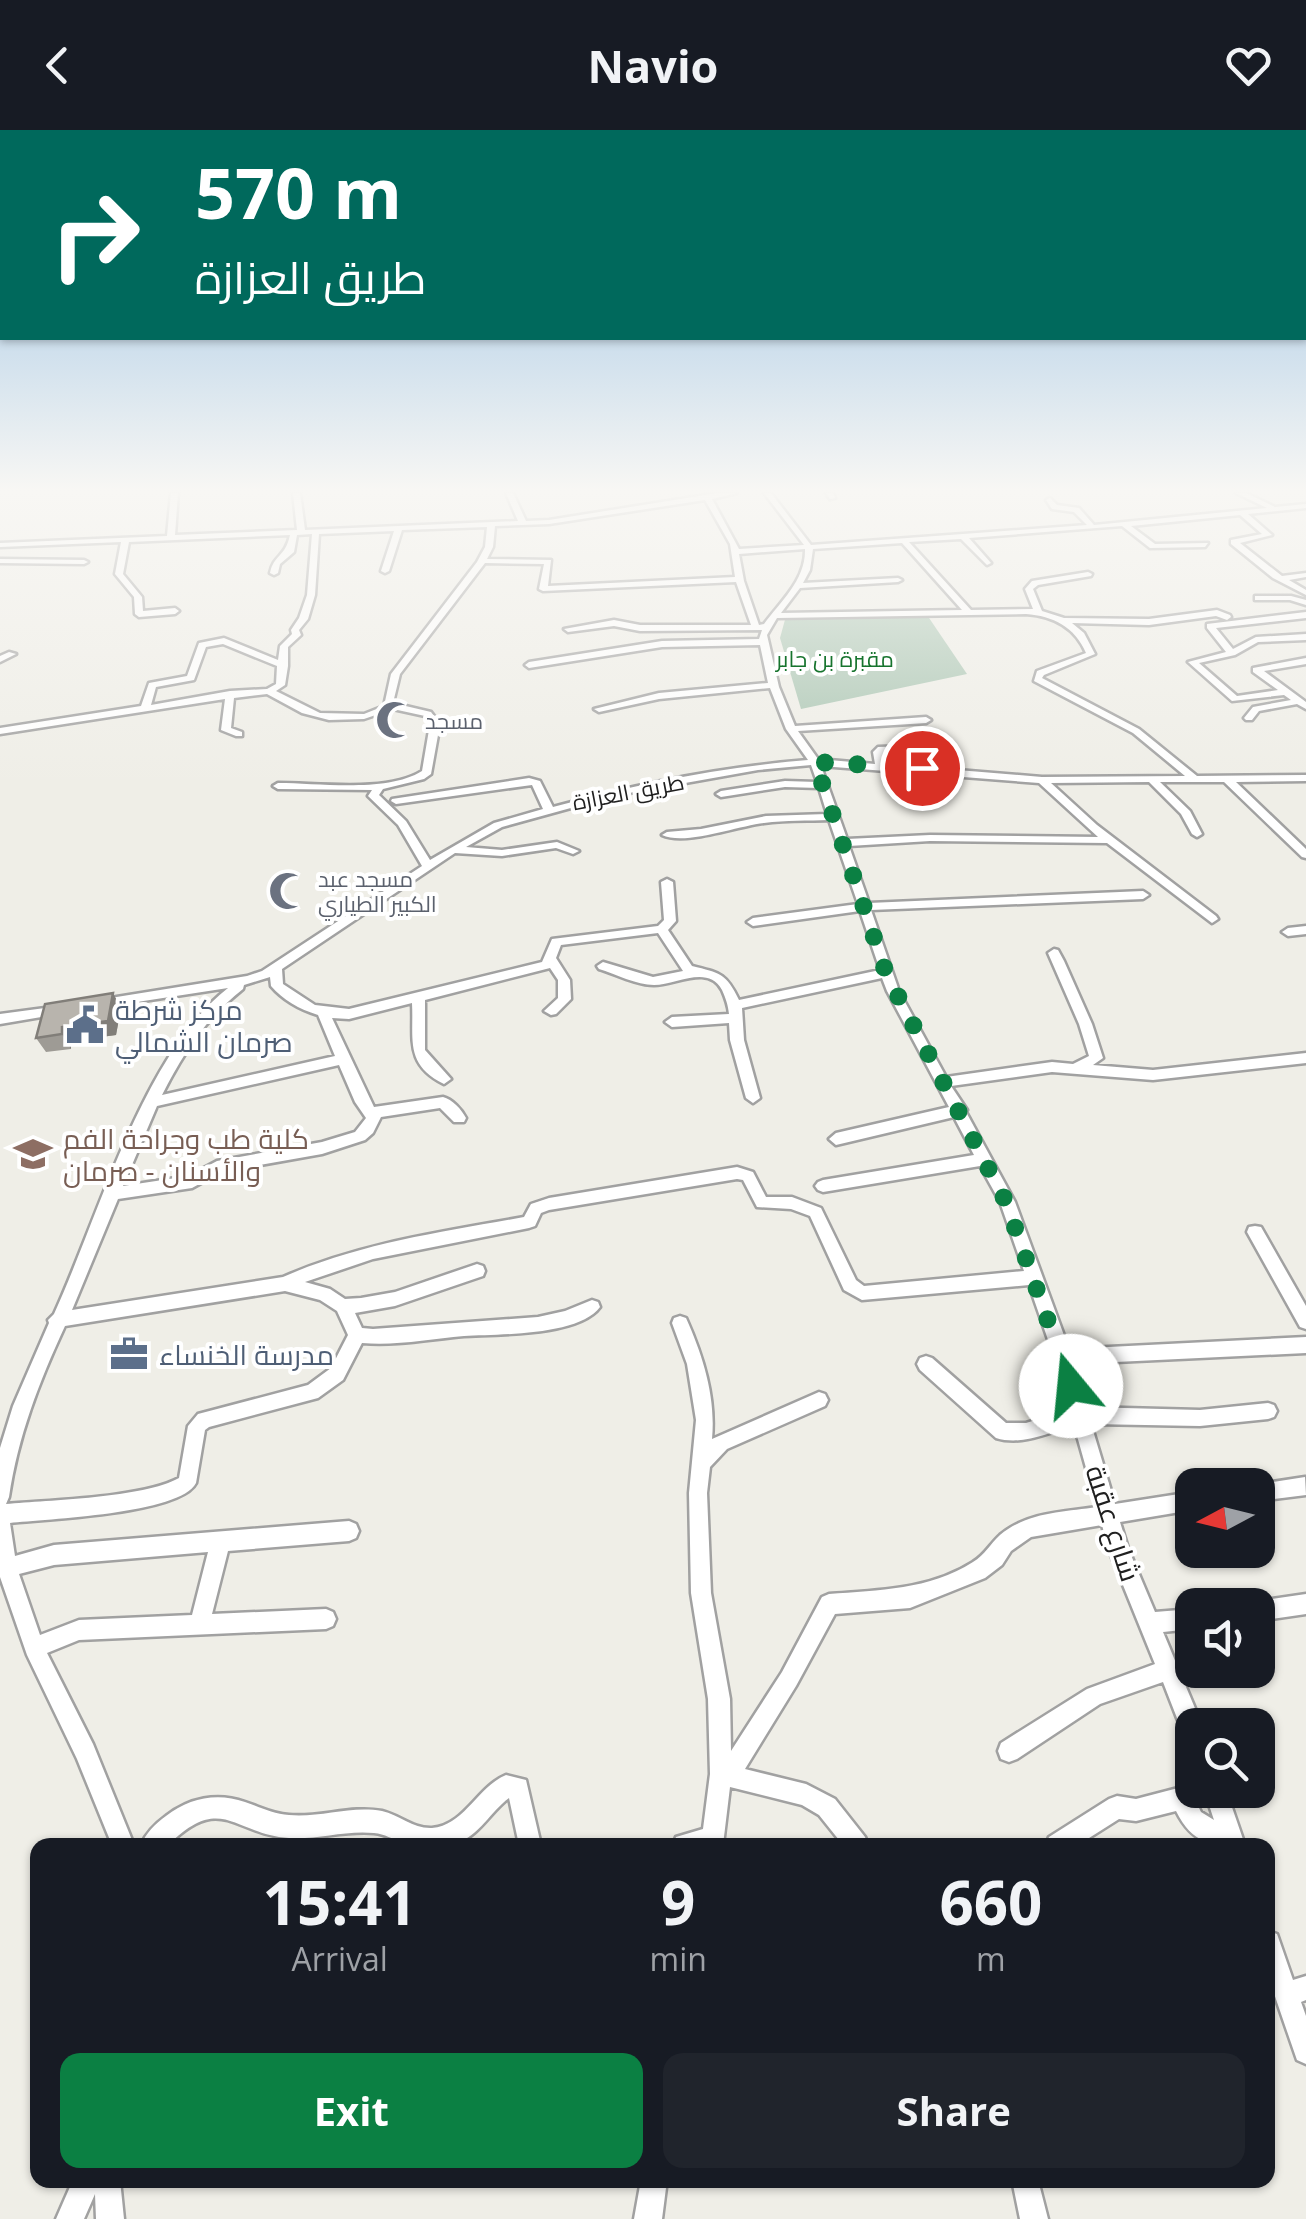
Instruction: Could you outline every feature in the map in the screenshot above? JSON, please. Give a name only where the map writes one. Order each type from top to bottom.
[{"type":"street","points":[[133,590],[138,597],[139,614],[175,610]]},
{"type":"street","points":[[0,731],[270,691],[280,685],[284,646],[297,635],[295,630],[307,615],[314,590]]},
{"type":"street","points":[[390,708],[396,674],[460,590]]},
{"type":"street","points":[[529,665],[662,644],[764,642],[745,590]]},
{"type":"street","points":[[568,629],[614,623],[640,628],[761,627],[793,590]]},
{"type":"street","points":[[949,590],[969,612]]},
{"type":"street","points":[[1030,590],[1038,611]]},
{"type":"street","points":[[1258,598],[1291,598],[1306,603]]},
{"type":"street","points":[[773,616],[1038,611],[1066,620],[1150,622],[1220,614],[1234,622]]},
{"type":"street","points":[[1232,653],[1208,627],[1306,615]]},
{"type":"street","points":[[1066,620],[1091,654],[1040,673],[1037,680],[1136,731],[1193,777]]},
{"type":"street","points":[[1297,698],[1235,699],[1192,663],[1232,653],[1262,639],[1306,637]]},
{"type":"street","points":[[146,708],[150,686],[191,678],[202,646],[224,641],[284,666]]},
{"type":"street","name":"شارع عقبة","points":[[764,642],[791,730],[815,762],[886,973],[986,1158],[1036,1277],[1118,1548],[1184,1708]]},
{"type":"street","points":[[0,659],[12,654]]},
{"type":"street","points":[[1297,698],[1256,670],[1306,661]]},
{"type":"street","points":[[599,709],[659,696],[775,684]]},
{"type":"street","points":[[270,691],[317,716],[380,714],[390,708],[428,714],[434,729],[427,772],[379,788],[278,786]]},
{"type":"street","points":[[230,694],[226,730],[239,734]]},
{"type":"street","points":[[1248,718],[1256,709],[1297,698]]},
{"type":"street","points":[[791,730],[926,720]]},
{"type":"street","points":[[880,765],[880,750],[939,748]]},
{"type":"street","name":"طريق العزازة","points":[[92,1005],[248,980],[276,968],[453,850],[498,825],[548,808],[758,767],[815,762],[1042,780],[1306,778]]},
{"type":"street","points":[[1224,777],[1306,855]]},
{"type":"street","points":[[1150,778],[1186,813],[1197,834]]},
{"type":"street","points":[[396,801],[529,780],[536,783],[548,808]]},
{"type":"street","points":[[1042,780],[1212,919]]},
{"type":"street","points":[[721,794],[785,784],[823,785]]},
{"type":"street","points":[[379,788],[372,796],[402,823],[428,867]]},
{"type":"street","points":[[667,834],[701,832],[766,819],[834,817]]},
{"type":"street","points":[[843,843],[916,838],[1112,840]]},
{"type":"street","points":[[453,850],[502,853],[557,844],[573,851]]},
{"type":"street","points":[[551,1012],[565,999],[566,990],[550,958],[551,949],[564,940],[661,929],[670,922],[666,882]]},
{"type":"street","points":[[753,922],[865,908],[1143,895]]},
{"type":"street","points":[[661,929],[688,968],[697,973]]},
{"type":"street","points":[[1288,932],[1306,930]]},
{"type":"street","points":[[1054,953],[1097,1046],[1096,1058],[1078,1068]]},
{"type":"street","points":[[276,968],[278,986],[295,1001],[324,1015],[349,1014],[502,973],[539,969],[550,958]]},
{"type":"street","points":[[603,966],[653,981],[697,973],[718,976],[734,1012],[753,1098]]},
{"type":"street","points":[[672,1022],[734,1012],[886,973]]},
{"type":"street","points":[[0,1497],[18,1419],[56,1320],[152,1102],[210,1006],[248,980]]},
{"type":"street","points":[[418,997],[417,1048],[423,1064],[444,1080]]},
{"type":"street","points":[[0,1019],[74,1008]]},
{"type":"street","points":[[112,1194],[192,1182],[217,1167],[322,1148],[360,1136],[372,1116],[324,1015]]},
{"type":"street","points":[[152,1102],[343,1058]]},
{"type":"street","points":[[945,1082],[1052,1067],[1153,1076],[1306,1058]]},
{"type":"street","points":[[372,1116],[424,1102],[443,1102],[459,1118]]},
{"type":"street","points":[[836,1138],[960,1110]]},
{"type":"street","points":[[823,1186],[986,1158]]},
{"type":"street","points":[[56,1320],[285,1284],[316,1269],[434,1238],[529,1222],[536,1208],[549,1204],[738,1173],[748,1176],[762,1203],[792,1203],[816,1212],[850,1285],[862,1293],[1036,1277]]},
{"type":"street","points":[[1255,1232],[1306,1322]]},
{"type":"street","points":[[343,1306],[392,1303],[476,1271]]},
{"type":"street","points":[[285,1284],[324,1294],[343,1306],[357,1336]]},
{"type":"street","points":[[357,1336],[389,1340],[480,1328],[503,1331],[592,1307]]},
{"type":"street","points":[[680,1322],[696,1364],[702,1394],[698,1514],[701,1594],[719,1699],[725,1775],[714,1838]]},
{"type":"street","points":[[0,1514],[134,1499],[181,1489],[187,1483],[198,1426],[204,1420],[312,1392],[337,1374],[357,1336]]},
{"type":"street","points":[[1063,1356],[1306,1344]]},
{"type":"street","points":[[926,1364],[1002,1432],[1026,1432],[1080,1415],[1200,1418],[1268,1412]]},
{"type":"street","points":[[702,1462],[722,1444],[819,1400]]},
{"type":"street","points":[[1275,1490],[1304,1486]]},
{"type":"street","points":[[725,1775],[789,1679],[829,1604],[910,1598],[978,1571],[996,1558],[1004,1544],[1027,1528],[1175,1503]]},
{"type":"street","points":[[0,1522],[6,1568],[34,1648],[85,1752],[121,1838]]},
{"type":"street","points":[[6,1568],[54,1556],[348,1532]]},
{"type":"street","points":[[200,1623],[220,1542]]},
{"type":"street","points":[[1275,1609],[1306,1604]]},
{"type":"street","points":[[34,1648],[79,1630],[326,1619]]},
{"type":"street","points":[[1148,1623],[1175,1621]]},
{"type":"street","points":[[1009,1751],[1094,1696],[1168,1670]]},
{"type":"street","points":[[725,1775],[806,1795],[827,1807],[852,1838]]},
{"type":"street","points":[[439,1838],[459,1832],[506,1786],[518,1788],[529,1838]]},
{"type":"street","points":[[1068,1838],[1117,1806],[1136,1810],[1182,1798],[1194,1820],[1223,1838]]},
{"type":"street","points":[[160,1838],[188,1812],[209,1807],[238,1810],[264,1823],[290,1827],[388,1824],[410,1838]]},
{"type":"street","points":[[1222,1808],[1232,1838]]},
{"type":"street","points":[[1275,1955],[1296,1991],[1306,2051]]},
{"type":"street","points":[[70,2219],[84,2188]]},
{"type":"street","points":[[108,2188],[110,2219]]},
{"type":"street","points":[[648,2219],[653,2188]]},
{"type":"street","points":[[1027,2188],[1034,2219]]},
{"type":"green space","name":"مقبرة بن جابر","points":[[925,612],[967,674],[801,709],[780,638],[786,616]]},
{"type":"building","points":[[113,993],[108,1021],[62,1027],[62,1034],[36,1038],[45,1004]]},
{"type":"place","name":"مسجد","points":[[395,720]]},
{"type":"place","name":"مسجد عبد الكبير الطياري","points":[[288,891]]},
{"type":"place","name":"مركز شرطة صرمان الشمالي","points":[[85,1025]]},
{"type":"place","name":"كلية طب وجراحة الفم والأسنان - صرمان","points":[[33,1154]]},
{"type":"place","name":"مدرسة الخنساء","points":[[129,1354]]},
{"type":"route","points":[[922,768],[815,762],[893,991],[986,1158],[1006,1202],[1036,1277],[1071,1386]]}]
